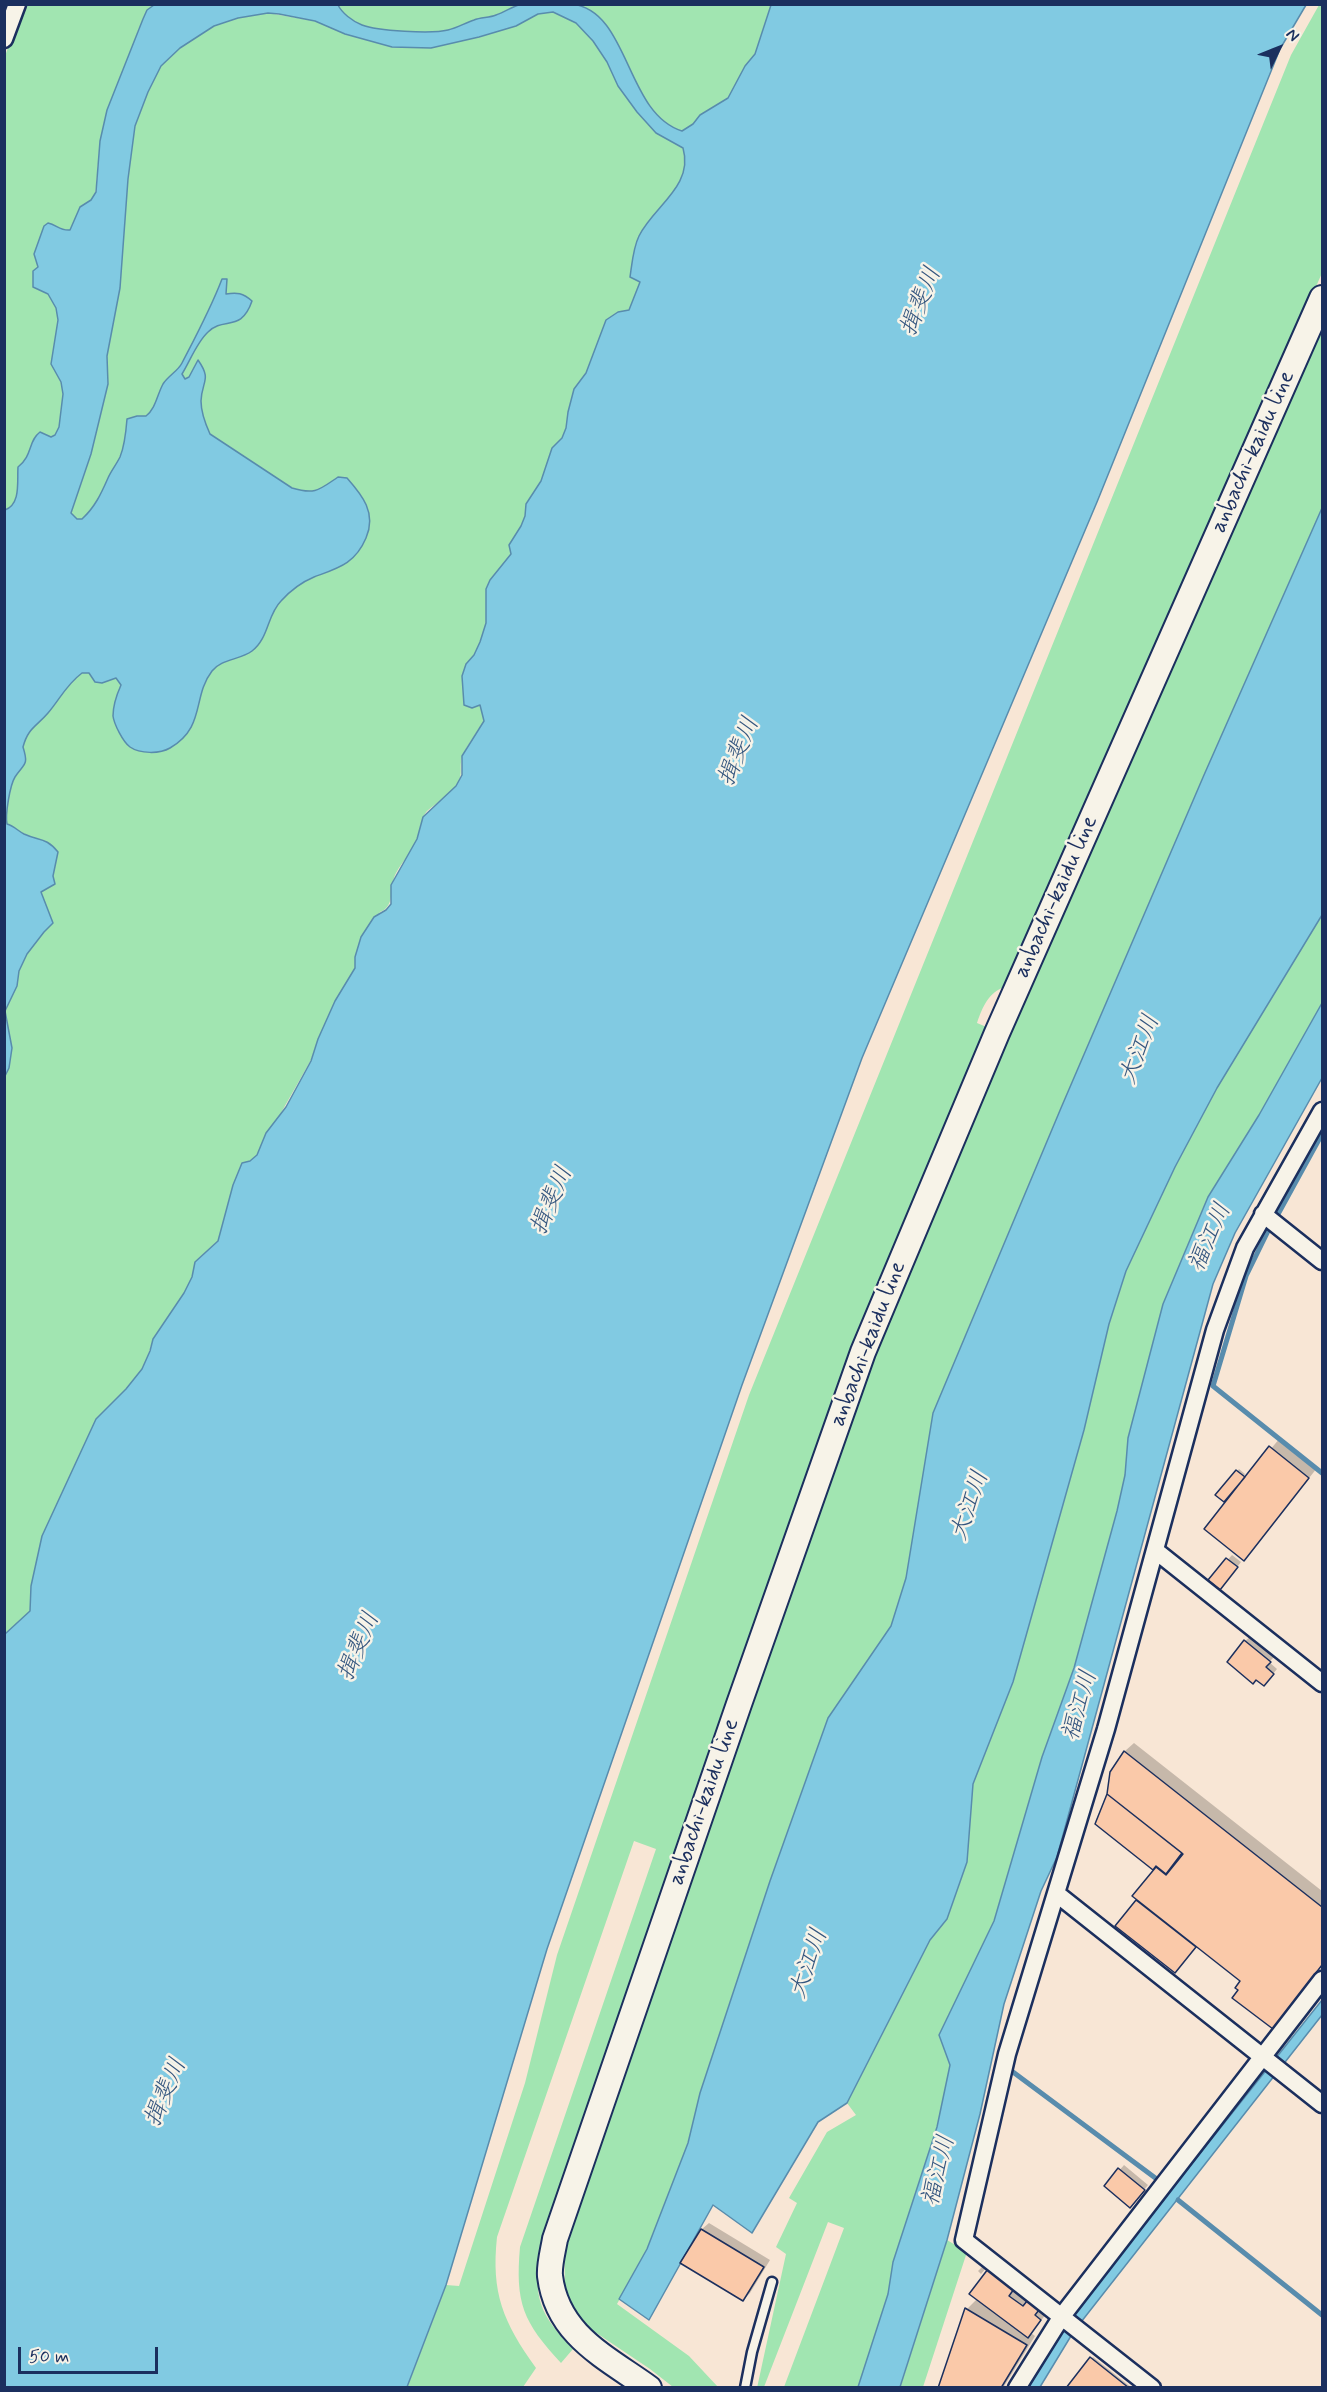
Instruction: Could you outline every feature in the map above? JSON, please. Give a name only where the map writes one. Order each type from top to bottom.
[{"type":"main road","name":"anbachi-kaidu line","points":[[649,2388],[578,2337],[568,2325],[554,2294],[550,2275],[555,2239],[735,1715],[863,1352],[988,1053],[1323,298]]},
{"type":"street","points":[[4,39],[17,4]]},
{"type":"street","points":[[1152,2388],[964,2240],[1007,2054],[1057,1894],[1156,1551],[1215,1330],[1245,1248],[1323,1111]]},
{"type":"street","points":[[1263,1214],[1323,1261]]},
{"type":"street","points":[[1156,1551],[1323,1683]]},
{"type":"street","points":[[1057,1894],[1323,2104]]},
{"type":"street","points":[[1017,2388],[1271,2063],[1323,1980]]},
{"type":"lane","points":[[745,2388],[752,2352],[772,2282]]},
{"type":"green space","points":[[23,5],[193,5],[139,28],[100,141],[79,378],[4,607],[4,59]]},
{"type":"green space","points":[[279,5],[794,5],[640,282],[480,705],[484,721],[462,757],[458,783],[423,817],[416,842],[394,878],[388,905],[380,912],[355,956],[356,968],[318,1039],[311,1060],[257,1155],[233,1185],[218,1241],[195,1262],[192,1277],[184,1293],[153,1339],[146,1362],[45,1599],[5,1649],[5,771],[104,491],[90,512],[82,519],[77,519],[71,513],[91,454],[108,384],[107,356],[120,288],[128,179],[135,126],[161,66],[180,48],[214,26],[238,18],[268,13],[315,21]]},
{"type":"green space","points":[[1319,5],[1322,5],[1322,273],[1006,986],[990,996],[979,1017],[977,1023],[989,1028],[541,2251],[538,2267],[538,2293],[541,2304],[553,2326],[573,2349],[561,2363],[530,2323],[524,2311],[519,2283],[520,2247],[656,1849],[634,1841],[497,2237],[496,2275],[502,2306],[515,2336],[536,2368],[523,2387],[407,2388],[446,2285],[459,2286],[525,2083],[557,1955],[749,1395],[1291,55]]},
{"type":"green space","points":[[1322,322],[1322,508],[1204,775],[933,1413],[906,1579],[891,1626],[828,1718],[770,1881],[700,2093],[688,2143],[647,2249],[617,2304],[689,2356],[718,2387],[673,2387],[583,2324],[573,2311],[565,2290],[564,2234],[873,1356],[941,1185]]},
{"type":"green space","points":[[1322,915],[1322,1003],[1259,1115],[1208,1197],[1163,1304],[1128,1438],[1125,1475],[1117,1511],[1074,1668],[1042,1757],[994,1921],[939,2035],[950,2065],[937,2127],[893,2262],[888,2294],[858,2387],[784,2387],[844,2228],[828,2222],[764,2387],[757,2388],[786,2254],[776,2247],[797,2203],[789,2198],[827,2132],[856,2115],[847,2103],[930,1940],[947,1919],[967,1862],[973,1784],[1013,1682],[1084,1430],[1109,1324],[1126,1270],[1175,1167],[1217,1087]]},
{"type":"green space","points":[[947,2240],[967,2252],[923,2387],[900,2388]]},
{"type":"water","name":"揖斐川","points":[[522,4],[572,4],[591,11],[606,24],[649,105],[663,121],[682,131],[693,124],[700,115],[728,98],[745,66],[755,54],[771,5],[1306,5],[1280,49],[1097,502],[862,1058],[742,1385],[547,1949],[446,2285],[407,2387],[5,2387],[5,1634],[30,1611],[31,1586],[42,1536],[96,1419],[142,1369],[153,1339],[192,1277],[195,1262],[218,1241],[233,1185],[242,1163],[250,1161],[257,1155],[266,1133],[286,1107],[311,1061],[335,1001],[355,968],[355,957],[361,937],[374,917],[391,904],[391,885],[417,839],[423,817],[456,786],[462,775],[462,756],[484,721],[480,705],[472,708],[464,705],[462,676],[466,664],[474,655],[480,642],[486,623],[486,589],[490,580],[511,554],[509,545],[521,526],[526,504],[541,481],[552,448],[562,438],[574,389],[586,373],[606,320],[618,312],[629,310],[640,282],[630,277],[639,236],[671,195],[683,174],[685,161],[683,148],[656,133],[637,112],[618,86],[607,62],[593,41],[576,23],[553,12],[538,14],[516,26],[479,37],[431,48],[392,47],[345,34],[315,21],[268,13],[238,18],[214,26],[180,48],[161,66],[135,126],[128,179],[120,288],[107,356],[108,384],[91,454],[71,513],[77,519],[82,519],[94,505],[120,457],[127,419],[146,416],[152,409],[163,384],[182,363],[222,279],[227,279],[226,294],[246,296],[252,301],[248,311],[237,321],[214,327],[208,332],[197,346],[182,374],[185,379],[189,377],[198,360],[205,372],[201,405],[210,434],[292,488],[312,491],[338,477],[347,478],[363,498],[369,513],[369,529],[362,547],[345,564],[305,581],[285,597],[276,607],[258,646],[242,656],[220,664],[212,671],[202,691],[189,731],[170,748],[144,752],[127,745],[119,733],[113,716],[115,700],[121,685],[116,678],[102,683],[95,682],[89,673],[82,673],[72,682],[30,732],[23,747],[25,764],[11,786],[7,824],[24,834],[46,842],[58,852],[53,876],[55,884],[41,892],[53,923],[27,954],[19,971],[17,986],[5,1011],[5,510],[14,503],[18,486],[18,467],[26,458],[36,436],[40,432],[51,437],[55,435],[59,427],[63,394],[61,382],[51,364],[58,320],[56,308],[48,294],[33,287],[33,271],[38,267],[34,254],[44,226],[48,223],[64,230],[70,230],[80,207],[91,200],[96,192],[100,141],[107,110],[147,10],[154,5],[338,5],[348,16],[362,25],[392,30],[430,32],[451,29]]},
{"type":"water","name":"大江川","points":[[1322,508],[1322,915],[1217,1088],[1175,1167],[1126,1271],[1109,1324],[1084,1430],[1013,1682],[973,1784],[967,1862],[947,1919],[930,1940],[847,2103],[818,2122],[752,2233],[713,2205],[649,2320],[619,2299],[647,2249],[688,2143],[700,2093],[770,1881],[828,1718],[891,1626],[906,1578],[933,1413],[1204,775]]},
{"type":"water","name":"福江川","points":[[1322,1003],[1322,1078],[1235,1233],[1213,1284],[1057,1857],[1041,1891],[1004,2004],[980,2114],[947,2240],[900,2387],[858,2387],[888,2294],[893,2262],[937,2127],[950,2065],[939,2035],[994,1921],[1042,1757],[1074,1668],[1117,1511],[1125,1475],[1128,1438],[1163,1304],[1208,1197],[1259,1115]]},
{"type":"water","points":[[5,1011],[12,1048],[9,1068],[5,1076]]},
{"type":"water","points":[[1322,2000],[1322,2015],[1074,2331],[1040,2387],[1028,2388],[1073,2313]]},
{"type":"building","points":[[1269,1446],[1309,1478],[1244,1561],[1204,1529]]},
{"type":"building","points":[[1236,1470],[1245,1477],[1224,1502],[1215,1495]]},
{"type":"building","points":[[1226,1558],[1238,1567],[1220,1590],[1208,1580]]},
{"type":"building","points":[[1244,1640],[1271,1662],[1266,1667],[1274,1674],[1264,1686],[1256,1680],[1253,1684],[1227,1662]]},
{"type":"building","points":[[1124,1751],[1322,1907],[1322,1965],[1273,2029],[1232,1998],[1238,1990],[1235,1988],[1240,1981],[1132,1896],[1156,1867],[1166,1875],[1183,1854],[1107,1794],[1110,1772]]},
{"type":"building","points":[[1107,1794],[1182,1853],[1166,1874],[1156,1866],[1153,1870],[1095,1824]]},
{"type":"building","points":[[1136,1900],[1196,1947],[1175,1973],[1115,1926]]},
{"type":"building","points":[[1118,2168],[1145,2190],[1130,2208],[1104,2186]]},
{"type":"building","points":[[701,2229],[764,2267],[743,2301],[680,2263]]},
{"type":"building","points":[[988,2269],[1014,2289],[1009,2296],[1023,2306],[1027,2301],[1039,2310],[1035,2315],[1041,2320],[1028,2338],[969,2294]]},
{"type":"building","points":[[965,2308],[1027,2345],[1001,2388],[938,2388]]},
{"type":"building","points":[[1090,2357],[1129,2388],[1066,2388]]},
{"type":"waterway","points":[[1277,1216],[1322,1134]]},
{"type":"waterway","points":[[1270,1227],[1246,1276],[1213,1386],[1322,1473]]},
{"type":"waterway","points":[[1013,2072],[1158,2180]]},
{"type":"waterway","points":[[1178,2200],[1322,2315]]}]
